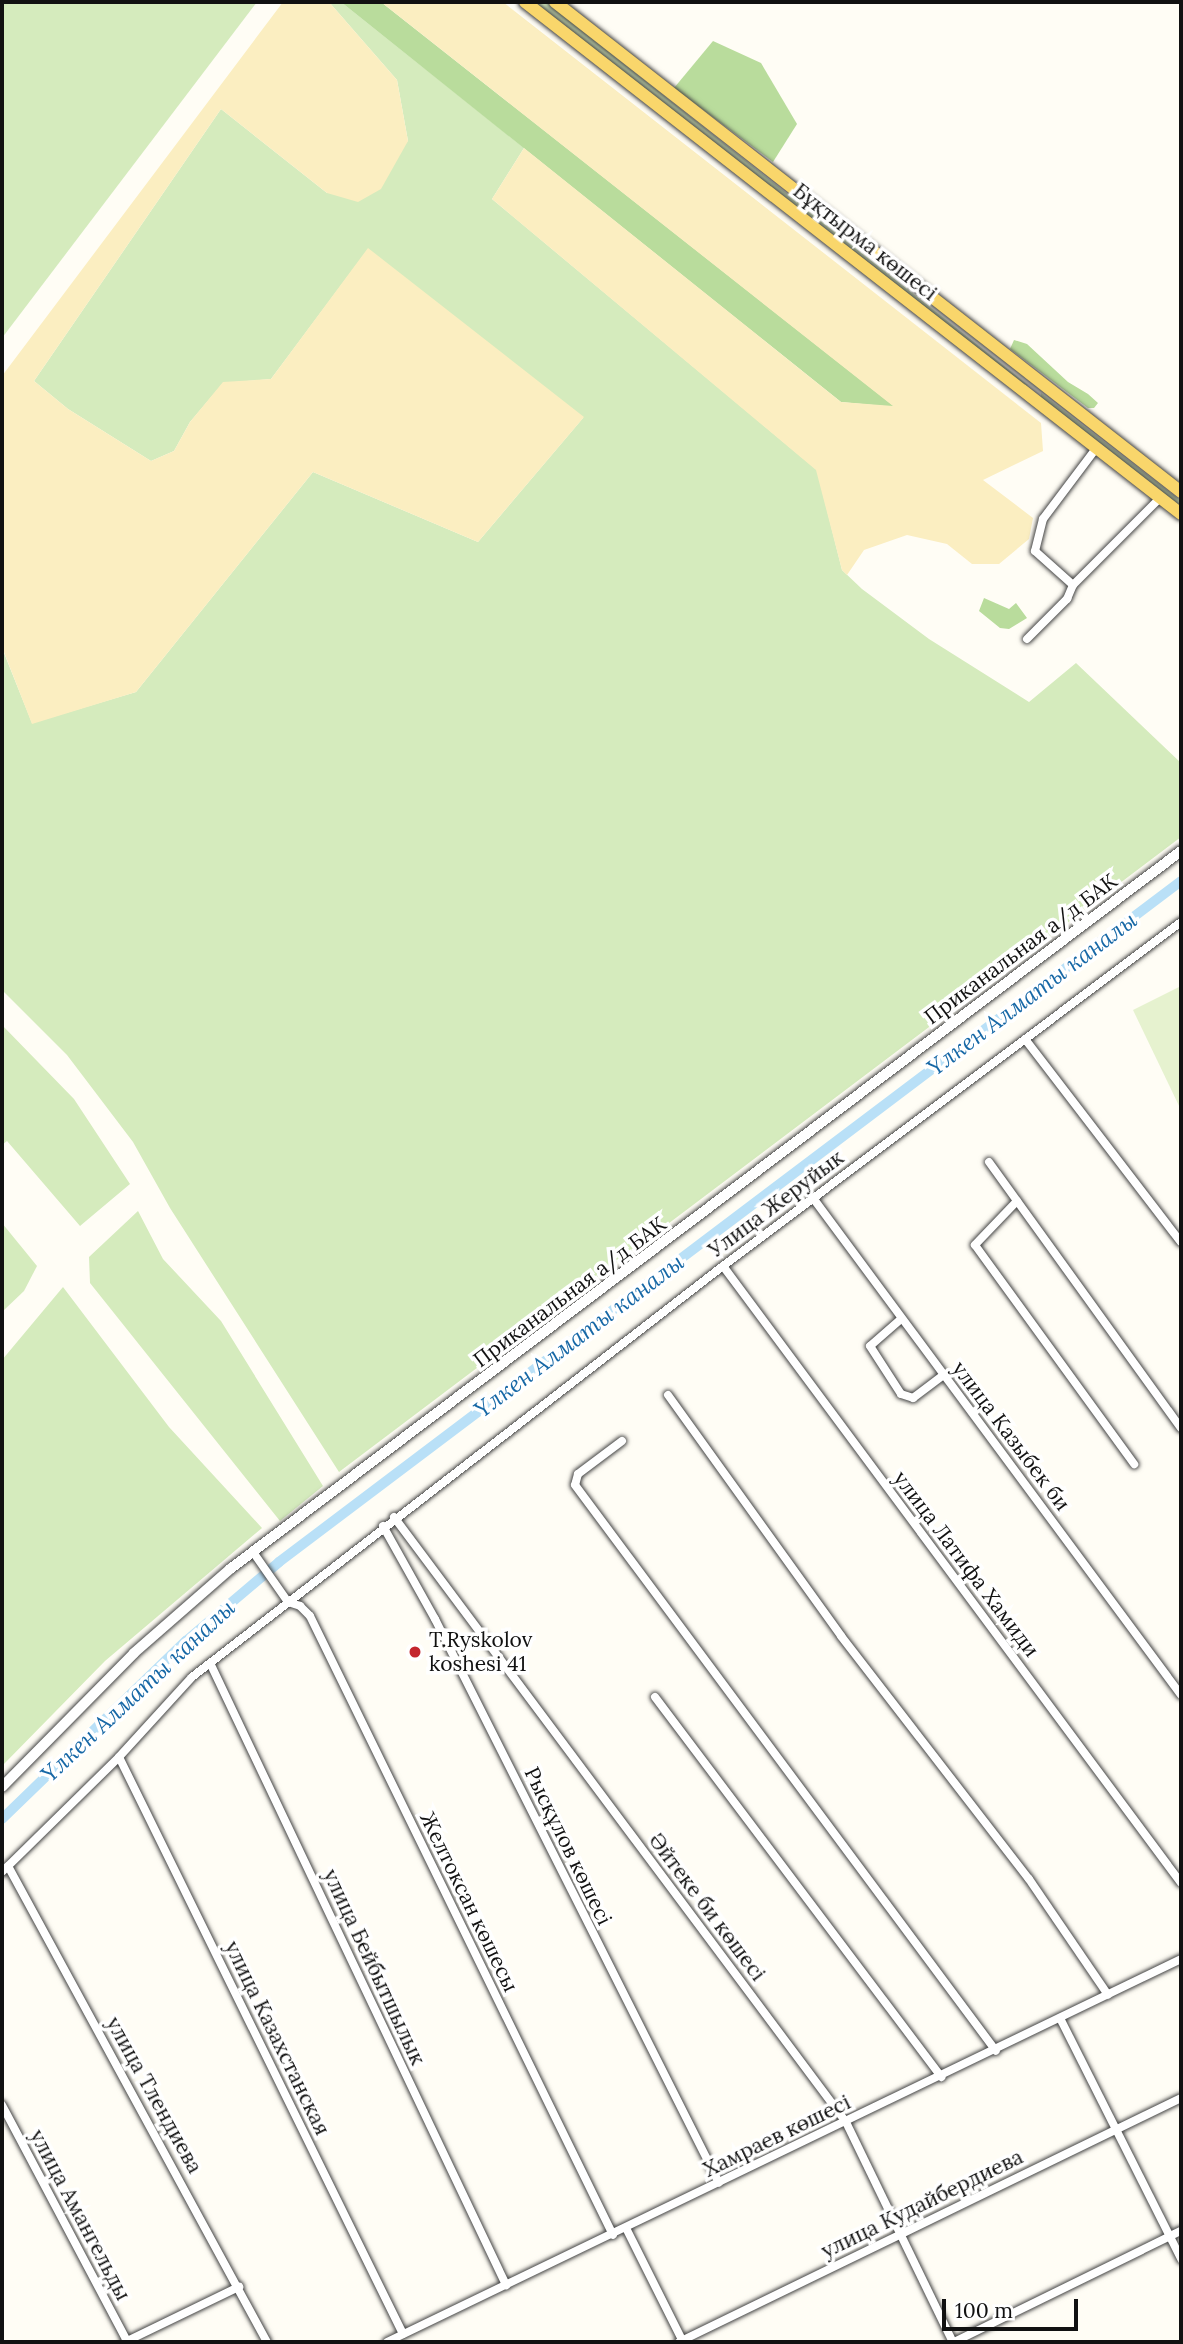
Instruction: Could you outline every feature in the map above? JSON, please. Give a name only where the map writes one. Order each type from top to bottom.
[{"type":"main road","name":"Бұқтырма көшесі","points":[[525,2],[1181,514]]},
{"type":"main road","name":"Бұқтырма көшесі","points":[[555,2],[1181,492]]},
{"type":"main road","points":[[1030,395],[1041,383]]},
{"type":"street","points":[[1073,585],[1037,555],[1035,542],[1057,495],[1097,447]]},
{"type":"street","points":[[1027,639],[1067,599],[1073,585],[1160,498]]},
{"type":"street","name":"Приканальная а/д БАК","points":[[2,1787],[134,1653],[253,1552],[1181,851]]},
{"type":"street","name":"Улица Жеруйык","points":[[394,1517],[1181,922]]},
{"type":"street","points":[[1025,1039],[1181,1242]]},
{"type":"street","points":[[989,1162],[1181,1428]]},
{"type":"street","name":"улица Казыбек би","points":[[813,1198],[1181,1695]]},
{"type":"street","points":[[1017,1201],[975,1245],[1135,1464]]},
{"type":"street","name":"улица Латифа Хамиди","points":[[723,1266],[1181,1883]]},
{"type":"street","points":[[901,1319],[870,1346],[901,1394],[913,1398],[944,1375]]},
{"type":"street","points":[[668,1395],[841,1636],[1029,1879],[1108,1995]]},
{"type":"street","points":[[622,1441],[578,1474],[575,1485],[996,2051]]},
{"type":"street","points":[[5,1869],[119,1757],[192,1677],[211,1665],[285,1599],[394,1517]]},
{"type":"street","name":"Әйтеке би көшесі","points":[[394,1517],[846,2122],[902,2232],[953,2342]]},
{"type":"street","name":"Рысқұлов көшесі","points":[[383,1526],[462,1672],[719,2183]]},
{"type":"street","name":"Желтоксан көшесы","points":[[253,1552],[285,1599],[300,1606],[310,1616],[613,2235]]},
{"type":"street","name":"улица Бейбытшылык","points":[[211,1665],[506,2285]]},
{"type":"street","points":[[654,1697],[941,2077]]},
{"type":"street","name":"улица Казахстанская","points":[[119,1757],[403,2334]]},
{"type":"street","name":"улица Тлендиева","points":[[5,1869],[239,2287],[267,2342]]},
{"type":"street","name":"Хамраев көшесі","points":[[387,2342],[996,2051],[1181,1959]]},
{"type":"street","points":[[1060,2018],[1119,2129],[1181,2259]]},
{"type":"street","name":"улица Кудайбердиева","points":[[682,2342],[902,2232],[1181,2098]]},
{"type":"street","name":"улица Амангельды","points":[[2,2105],[126,2341]]},
{"type":"street","points":[[626,2228],[682,2342]]},
{"type":"street","points":[[953,2342],[1181,2231]]},
{"type":"street","points":[[126,2341],[239,2287]]},
{"type":"green space","points":[[2,2],[257,2],[2,338]]},
{"type":"green space","points":[[329,2],[341,2],[524,148],[492,199],[817,470],[842,570],[862,589],[929,639],[1029,702],[1076,663],[1181,763],[1181,837],[339,1472],[170,1208],[133,1142],[67,1055],[2,990],[2,648],[32,723],[136,692],[313,472],[478,542],[583,418],[368,249],[271,379],[223,383],[190,422],[174,451],[151,461],[68,409],[34,381],[221,109],[327,193],[408,141],[397,80]]},
{"type":"green space","points":[[341,2],[381,2],[895,407],[841,402]]},
{"type":"green space","points":[[534,2],[546,2],[1028,385],[1026,386]]},
{"type":"green space","points":[[713,41],[761,63],[797,124],[773,162],[674,88]]},
{"type":"green space","points":[[1014,340],[1027,344],[1068,382],[1098,403],[1094,408],[1088,408],[1010,349]]},
{"type":"green space","points":[[1041,393],[1181,501],[1181,508],[1041,399]]},
{"type":"green space","points":[[984,598],[1009,609],[1016,603],[1027,618],[1009,629],[1000,628],[979,611]]},
{"type":"green space","points":[[1181,986],[1181,1110],[1133,1010]]},
{"type":"green space","points":[[2,1025],[74,1099],[130,1184],[80,1226],[7,1141],[2,1145]]},
{"type":"green space","points":[[138,1211],[163,1259],[221,1321],[323,1486],[280,1521],[90,1283],[89,1257]]},
{"type":"green space","points":[[2,1223],[37,1266],[24,1291],[2,1312]]},
{"type":"green space","points":[[63,1287],[169,1427],[262,1528],[105,1661],[2,1766],[2,1360]]},
{"type":"sand","points":[[283,2],[329,2],[397,80],[408,141],[381,189],[358,202],[327,193],[221,109],[34,381],[68,409],[151,461],[174,451],[190,422],[223,382],[271,379],[368,248],[584,417],[478,542],[313,472],[136,692],[32,724],[2,647],[2,376]]},
{"type":"sand","points":[[381,2],[503,2],[1041,423],[1043,451],[983,480],[1033,518],[1029,539],[999,564],[972,564],[947,544],[907,535],[864,550],[847,575],[842,570],[816,470],[492,199],[524,148],[841,402],[893,406]]},
{"type":"waterway","name":"Үлкен Алматы каналы","points":[[2,1819],[186,1641],[279,1562],[1181,881]]},
{"type":"place","name":"T.Ryskolov koshesi 41","points":[[415,1652]]}]
